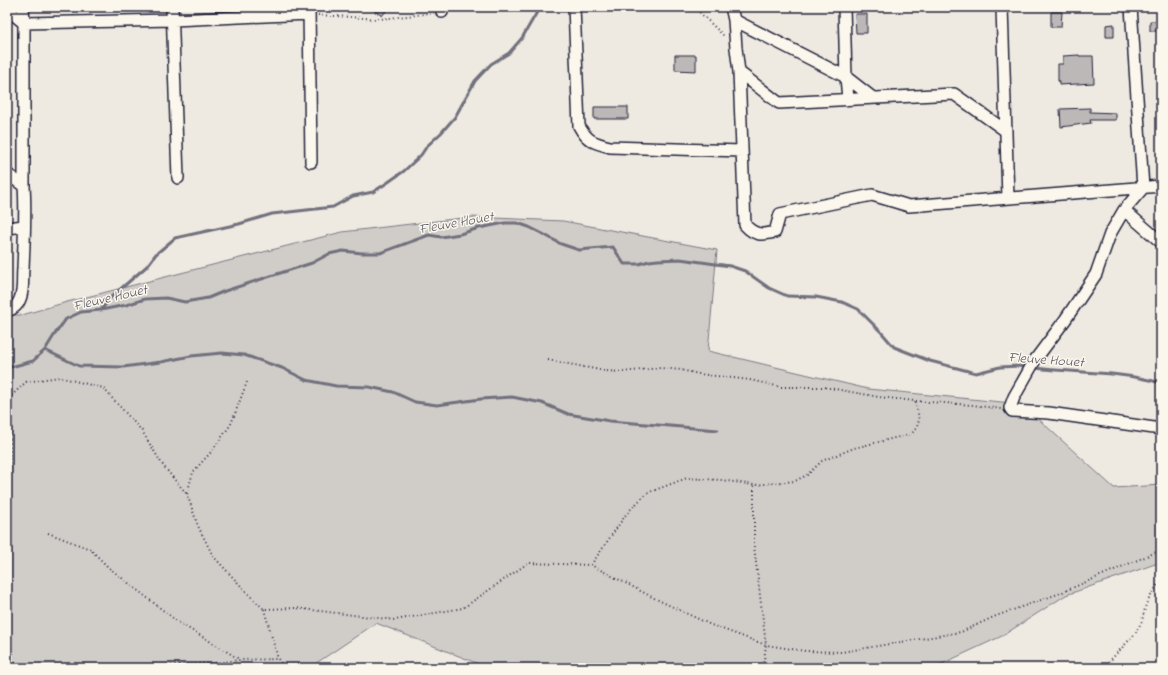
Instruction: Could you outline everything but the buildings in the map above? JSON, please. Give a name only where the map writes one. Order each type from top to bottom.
[{"type":"street","points":[[7,311],[19,303],[21,296],[25,204],[23,7]]},
{"type":"street","points":[[172,7],[178,178]]},
{"type":"street","points":[[574,7],[579,126],[584,134],[595,143],[610,147],[742,151]]},
{"type":"street","points":[[731,7],[734,20],[739,72],[745,225],[752,231],[761,235],[775,232],[780,214],[872,195],[909,206],[1161,186]]},
{"type":"street","points":[[844,7],[848,99]]},
{"type":"street","points":[[1002,7],[1008,198]]},
{"type":"street","points":[[1131,7],[1143,188],[1124,210],[1110,234],[1096,274],[1065,320],[1035,360],[1014,397],[1010,408],[1012,411],[1049,413],[1161,429]]},
{"type":"street","points":[[7,9],[24,23],[172,20],[309,11],[311,162]]},
{"type":"street","points":[[734,20],[846,77],[873,98]]},
{"type":"street","points":[[739,72],[779,103],[954,94],[1006,131]]},
{"type":"street","points":[[7,174],[24,186]]},
{"type":"street","points":[[1124,210],[1161,242]]},
{"type":"street","points":[[7,228],[24,226]]},
{"type":"path","points":[[309,11],[380,19],[442,10],[478,7]]},
{"type":"path","points":[[689,7],[697,10],[736,48]]},
{"type":"path","points":[[548,360],[622,372],[660,368],[674,369],[699,374],[750,380],[780,387],[824,387],[879,397],[973,405],[1012,411]]},
{"type":"path","points":[[7,503],[11,396],[26,382],[59,377],[103,388],[142,432],[162,464],[187,494],[198,526],[213,556],[264,609],[278,659],[284,668]]},
{"type":"path","points":[[187,494],[193,472],[212,451],[231,424],[247,382]]},
{"type":"path","points":[[7,395],[11,396]]},
{"type":"path","points":[[591,565],[627,513],[647,493],[687,478],[721,480],[754,486],[795,481],[807,475],[822,460],[854,448],[911,434],[917,429],[919,422],[915,401]]},
{"type":"path","points":[[7,419],[10,416]]},
{"type":"path","points":[[754,486],[754,546],[766,645],[763,668]]},
{"type":"path","points":[[48,533],[90,549],[108,567],[178,622],[240,660]]},
{"type":"path","points":[[264,609],[295,608],[394,620],[463,608],[528,563],[591,565],[654,598],[711,625],[766,645],[805,651],[842,652],[961,632],[996,616],[1058,594],[1161,550]]},
{"type":"path","points":[[1103,668],[1135,634],[1142,620],[1146,604],[1161,579]]},
{"type":"path","points":[[7,662],[42,666],[132,668],[240,660],[278,659]]},
{"type":"shaded area","points":[[471,217],[563,221],[717,250],[708,351],[868,389],[1022,404],[1114,488],[1161,485],[1161,562],[1066,595],[1002,636],[933,668],[489,668],[376,623],[309,668],[7,668],[7,315],[22,315],[67,302],[342,232]]},
{"type":"waterway","points":[[101,310],[110,298],[147,266],[156,254],[175,238],[239,224],[272,214],[333,207],[353,196],[373,192],[387,183],[404,171],[421,155],[427,146],[455,117],[475,81],[491,64],[509,53],[522,38],[540,7]]},
{"type":"waterway","name":"Fleuve Houet","points":[[7,368],[33,361],[45,350],[66,319],[81,312],[126,305],[145,299],[166,298],[185,302],[208,298],[225,291],[312,263],[329,254],[343,251],[380,253],[429,235],[441,237],[505,223],[517,223],[529,227],[561,244],[579,250],[613,247],[624,264],[639,264],[649,261],[680,259],[730,266],[745,271],[769,288],[787,296],[816,297],[842,302],[858,309],[894,347],[930,361],[976,373],[1000,367],[1019,366],[1028,368]]},
{"type":"waterway","points":[[45,350],[79,366],[123,367],[191,356],[222,353],[244,355],[282,368],[306,380],[336,386],[369,387],[393,392],[415,402],[437,405],[481,399],[512,397],[542,403],[568,414],[610,421],[718,430]]},
{"type":"waterway","name":"Fleuve Houet","points":[[1034,368],[1114,374],[1161,383]]}]
